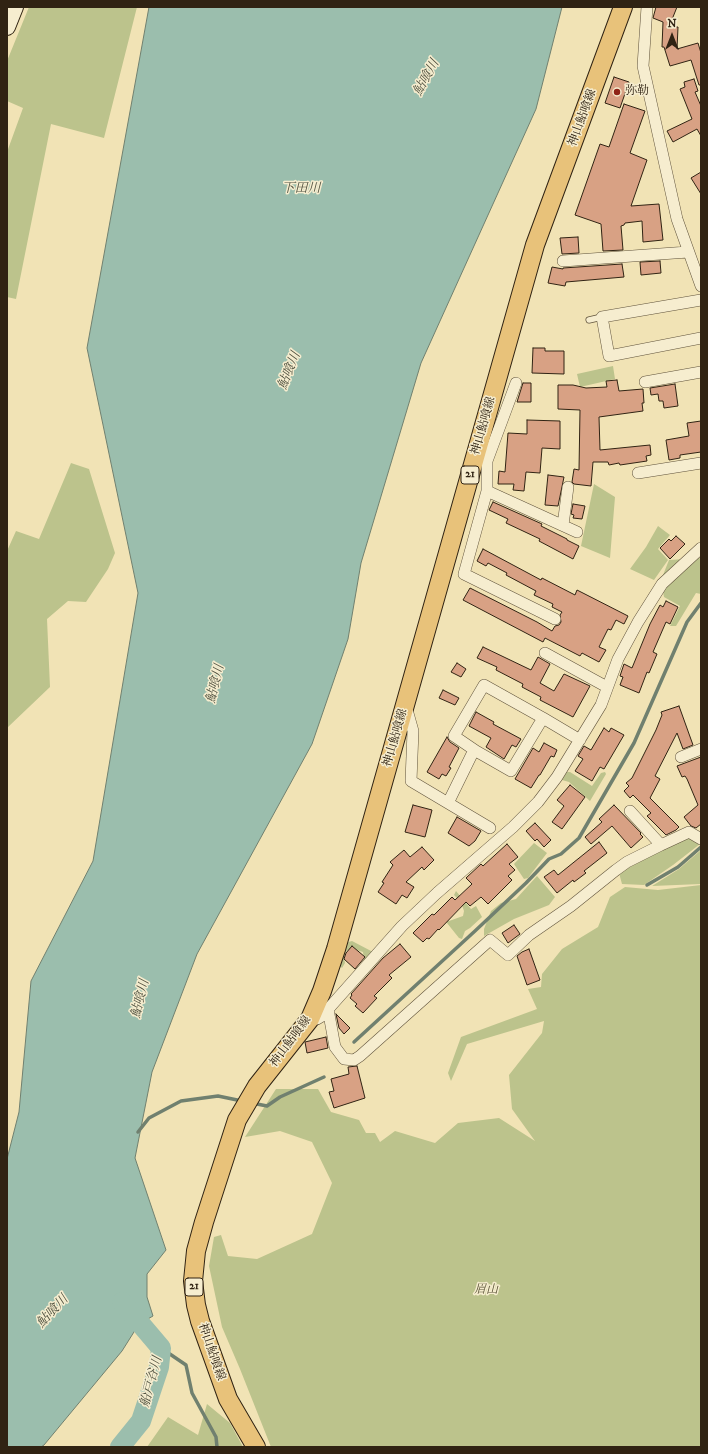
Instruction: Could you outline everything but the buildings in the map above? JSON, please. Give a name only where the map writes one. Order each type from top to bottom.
[{"type":"main road","points":[[7,27],[15,7]]},
{"type":"main road","name":"神山鮎喰線","points":[[256,1447],[223,1389],[200,1321],[193,1281],[195,1258],[200,1237],[237,1120],[257,1086],[310,1019],[322,991],[336,949],[406,704],[481,459],[535,245],[624,7]]},
{"type":"street","points":[[647,7],[643,66],[678,219],[688,252],[701,286]]},
{"type":"street","points":[[563,261],[688,252]]},
{"type":"street","points":[[701,300],[602,317],[609,358],[701,338]]},
{"type":"street","points":[[644,382],[701,372]]},
{"type":"street","points":[[516,383],[481,459],[486,491],[464,574],[555,619]]},
{"type":"street","points":[[638,473],[701,463]]},
{"type":"street","points":[[563,525],[568,487]]},
{"type":"street","points":[[486,491],[577,532]]},
{"type":"street","points":[[310,1019],[317,1019],[322,1016],[402,926],[437,892],[513,827],[538,802],[557,777],[601,705],[618,658],[628,638],[662,584],[701,548]]},
{"type":"street","points":[[545,653],[607,687]]},
{"type":"street","points":[[543,718],[511,771],[474,750],[454,736],[484,685],[543,718],[580,740]]},
{"type":"street","points":[[406,704],[414,731],[412,781],[490,828]]},
{"type":"street","points":[[680,757],[701,749]]},
{"type":"street","points":[[448,802],[474,750]]},
{"type":"street","points":[[630,811],[661,845]]},
{"type":"street","points":[[328,1009],[335,1047],[344,1059],[354,1060],[490,940],[508,955],[529,935],[572,906],[627,862],[689,832],[701,839]]},
{"type":"lane","points":[[589,320],[602,317]]},
{"type":"green space","points":[[29,7],[137,7],[104,138],[51,124],[16,299],[7,297],[7,152],[23,108],[7,101],[7,61]]},
{"type":"green space","points":[[613,366],[615,379],[580,387],[577,374]]},
{"type":"green space","points":[[71,463],[89,469],[115,553],[108,569],[86,602],[68,601],[47,619],[50,687],[7,728],[7,551],[16,531],[39,539]]},
{"type":"green space","points":[[594,484],[615,497],[610,558],[581,546]]},
{"type":"green space","points":[[658,526],[670,535],[658,549],[668,560],[654,580],[630,569],[646,547]]},
{"type":"green space","points":[[701,558],[701,594],[696,593],[676,626],[670,626],[680,606],[664,597],[661,580],[669,560]]},
{"type":"green space","points":[[567,772],[570,772],[592,786],[601,773],[605,772],[606,774],[590,801],[569,782],[562,780]]},
{"type":"green space","points":[[690,838],[700,844],[644,885],[622,884],[619,873],[680,840]]},
{"type":"green space","points":[[534,843],[547,853],[528,878],[524,879],[514,864]]},
{"type":"green space","points":[[701,850],[701,884],[652,886],[679,869]]},
{"type":"green space","points":[[537,876],[555,897],[549,905],[514,919],[484,936],[484,929],[491,911],[501,903],[516,899]]},
{"type":"green space","name":"眉山","points":[[701,885],[701,1447],[271,1447],[222,1327],[209,1266],[214,1237],[221,1235],[228,1256],[257,1259],[312,1234],[332,1183],[312,1142],[280,1131],[245,1137],[276,1089],[318,1089],[331,1112],[359,1120],[366,1133],[375,1133],[380,1142],[395,1131],[435,1143],[458,1123],[499,1118],[535,1141],[512,1109],[509,1075],[542,1033],[544,1021],[467,1044],[451,1081],[448,1073],[461,1037],[537,1009],[528,989],[541,987],[542,974],[562,949],[598,927],[610,897],[625,887],[658,890]]},
{"type":"green space","points":[[456,891],[471,909],[476,906],[482,917],[465,931],[462,939],[459,938],[447,923],[435,914],[439,912],[449,921],[463,916],[464,911],[461,902],[454,895]]},
{"type":"green space","points":[[352,941],[373,952],[367,960],[364,960],[363,952],[353,949],[346,951],[344,958],[345,963],[342,968],[338,964],[345,943]]},
{"type":"green space","points":[[207,1404],[230,1423],[243,1447],[147,1447],[168,1417],[198,1435]]},
{"type":"water","name":"下田川","points":[[149,7],[562,7],[536,109],[421,363],[361,563],[348,639],[312,744],[197,954],[152,1072],[135,1158],[166,1250],[147,1274],[147,1297],[153,1316],[139,1324],[122,1351],[44,1445],[41,1447],[7,1447],[7,1159],[19,1112],[31,981],[93,861],[138,593],[87,348]]},
{"type":"waterway","points":[[354,1042],[475,931],[549,859],[561,854],[579,838],[634,743],[687,622],[701,603]]},
{"type":"waterway","points":[[647,885],[678,867],[701,847]]},
{"type":"waterway","points":[[252,1103],[267,1106],[280,1097],[324,1077]]},
{"type":"waterway","points":[[138,1132],[149,1118],[181,1101],[218,1096],[242,1101]]},
{"type":"waterway","name":"船戸谷川","points":[[120,1447],[141,1421],[159,1367],[161,1348],[122,1302]]},
{"type":"waterway","points":[[161,1348],[186,1365],[192,1393],[216,1437],[217,1447]]},
{"type":"place","name":"弥勒","points":[[617,92]]},
{"type":"water label","name":"鮎喰川","points":[[427,78]]},
{"type":"water label","name":"鮎喰川","points":[[290,371]]},
{"type":"water label","name":"鮎喰川","points":[[216,684]]},
{"type":"water label","name":"鮎喰川","points":[[141,999]]},
{"type":"water label","name":"鮎喰川","points":[[53,1312]]}]
